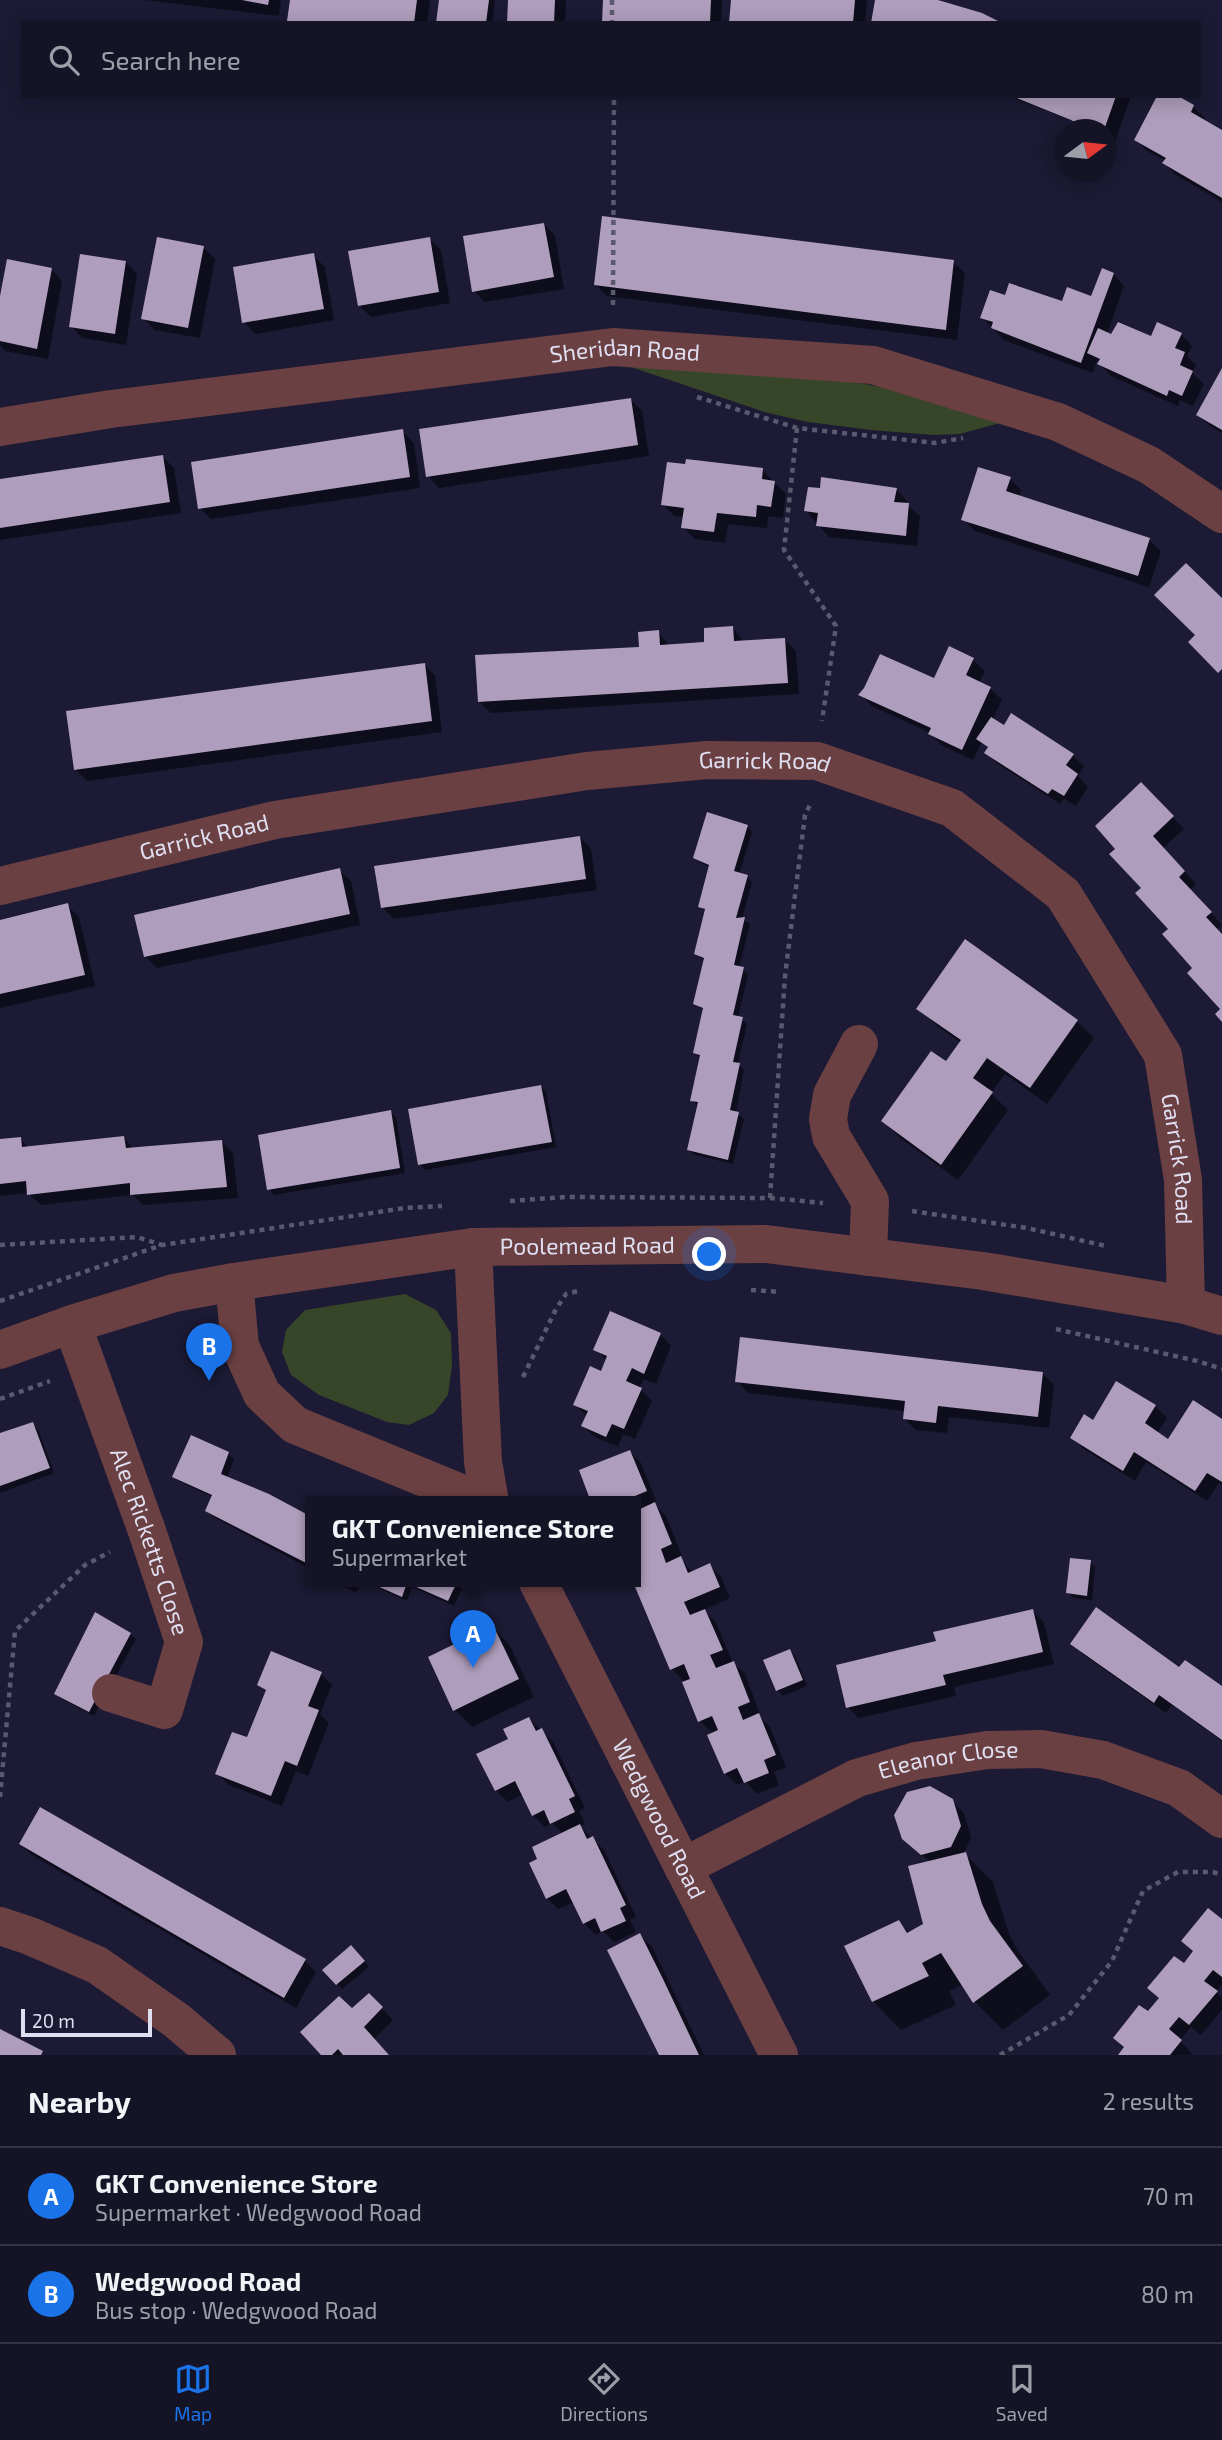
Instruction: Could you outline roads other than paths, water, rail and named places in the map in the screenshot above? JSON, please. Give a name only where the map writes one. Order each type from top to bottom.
[{"type":"street","name":"Sheridan Road","points":[[0,427],[111,410],[613,346],[873,365],[1058,422],[1149,465],[1222,514]]},
{"type":"street","name":"Garrick Road","points":[[0,886],[275,820],[587,771],[707,760],[817,761],[952,808],[1063,894],[1163,1055],[1182,1181],[1186,1305]]},
{"type":"street","points":[[859,1044],[832,1095],[828,1119],[831,1136],[870,1201],[868,1257]]},
{"type":"street","name":"Poolemead Road","points":[[0,1350],[72,1324],[174,1293],[473,1247],[766,1244],[983,1270],[1186,1305],[1222,1316]]},
{"type":"street","points":[[473,1247],[483,1462],[489,1496]]},
{"type":"street","points":[[234,1282],[240,1346],[262,1394],[295,1425],[468,1496]]},
{"type":"street","name":"Alec Ricketts Close","points":[[72,1324],[184,1642],[164,1710],[111,1693]]},
{"type":"street","name":"Wedgwood Road","points":[[541,1587],[779,2055]]},
{"type":"street","name":"Eleanor Close","points":[[683,1867],[857,1778],[916,1761],[987,1750],[1041,1749],[1103,1760],[1179,1788],[1222,1819]]},
{"type":"street","points":[[0,1926],[96,1965],[176,2020],[217,2055]]},
{"type":"place","name":"Wedgwood Road","points":[[209,1381]]},
{"type":"place","name":"GKT Convenience Store","points":[[473,1668]]}]
